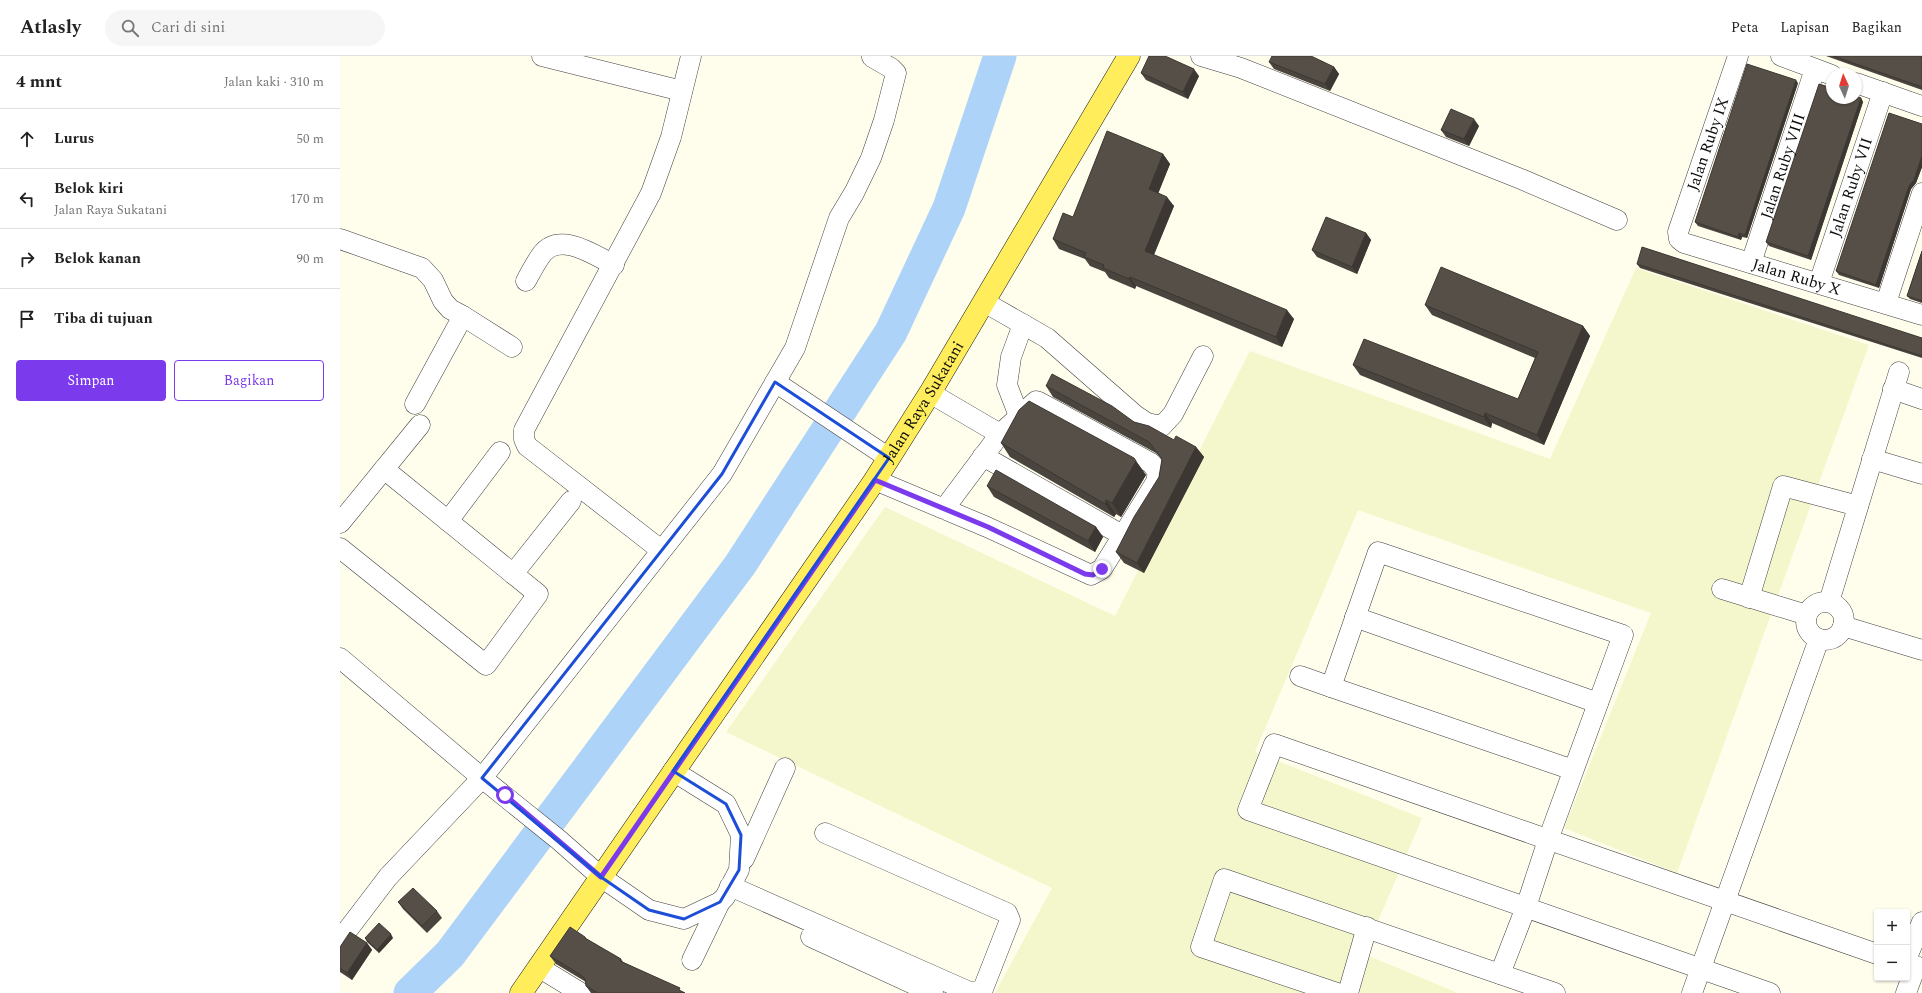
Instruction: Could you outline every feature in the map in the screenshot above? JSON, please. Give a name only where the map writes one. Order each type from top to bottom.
[{"type":"main road","name":"Jalan Raya Sukatani","points":[[521,993],[540,968],[601,877],[875,480],[930,393],[1129,56]]},
{"type":"street","points":[[542,56],[682,91]]},
{"type":"street","points":[[662,550],[526,446],[524,430],[614,265],[651,193],[671,137],[691,56]]},
{"type":"street","points":[[1201,56],[1241,68],[1521,178],[1617,220]]},
{"type":"street","name":"Jalan Ruby IX","points":[[1678,232],[1738,56]]},
{"type":"street","points":[[1781,56],[1823,72]]},
{"type":"street","points":[[340,940],[388,877],[482,778],[722,474],[795,348],[839,218],[854,193],[870,158],[884,120],[896,73],[891,68],[872,57]]},
{"type":"street","name":"Jalan Ruby VIII","points":[[1752,263],[1823,72]]},
{"type":"street","points":[[1862,85],[1922,106]]},
{"type":"street","name":"Jalan Ruby VII","points":[[1819,283],[1883,92]]},
{"type":"street","points":[[1886,303],[1922,193]]},
{"type":"street","name":"Jalan Ruby X","points":[[1678,232],[1679,239],[1684,243],[1922,315]]},
{"type":"street","points":[[340,239],[422,268],[433,280],[443,301],[450,309],[512,347]]},
{"type":"street","points":[[526,281],[542,254],[548,248],[557,244],[564,243],[590,253],[614,265]]},
{"type":"street","points":[[984,302],[1047,338],[1135,415],[1147,422],[1162,426],[1173,414],[1203,356]]},
{"type":"street","points":[[415,404],[463,316]]},
{"type":"street","points":[[1019,416],[1007,385],[1011,357],[1023,324]]},
{"type":"street","points":[[1829,602],[1896,381],[1922,398]]},
{"type":"street","points":[[776,382],[804,403],[864,440],[889,458]]},
{"type":"street","points":[[930,393],[1000,434]]},
{"type":"street","points":[[875,480],[944,509],[988,527],[1091,575],[1102,569],[1158,478],[1158,472],[1154,465],[1039,402],[1033,402],[1000,434],[944,509]]},
{"type":"street","points":[[340,523],[420,426]]},
{"type":"street","points":[[448,521],[500,452]]},
{"type":"street","points":[[983,456],[1122,535]]},
{"type":"street","points":[[1872,459],[1922,474]]},
{"type":"street","points":[[340,548],[486,665],[538,594],[384,469]]},
{"type":"street","points":[[1749,598],[1783,486],[1858,506]]},
{"type":"street","points":[[512,574],[571,501]]},
{"type":"street","points":[[1331,687],[1378,552],[1623,635],[1548,840],[1526,907],[1500,974]]},
{"type":"street","points":[[1722,589],[1807,616]]},
{"type":"street","points":[[1819,602],[1829,602],[1840,608],[1844,615],[1843,626],[1838,635],[1831,639],[1820,639],[1810,633],[1807,627],[1807,616],[1812,606],[1819,602]]},
{"type":"street","points":[[1356,617],[1598,703]]},
{"type":"street","points":[[1843,626],[1922,650]]},
{"type":"street","points":[[1692,993],[1820,639]]},
{"type":"street","points":[[340,658],[482,778],[559,840],[601,877],[649,910],[684,920],[729,889],[741,834],[726,804],[674,771]]},
{"type":"street","points":[[1300,676],[1573,770]]},
{"type":"street","points":[[1770,993],[1248,810],[1274,744],[1874,953]]},
{"type":"street","points":[[692,960],[729,889],[786,768]]},
{"type":"street","points":[[729,889],[972,993],[983,989],[1010,920],[1007,913],[825,833]]},
{"type":"street","points":[[1337,993],[1201,947],[1224,879],[1555,993]]},
{"type":"street","points":[[729,889],[933,993]]},
{"type":"street","points":[[1910,950],[1922,922]]},
{"type":"street","points":[[1348,993],[1367,927]]},
{"type":"street","points":[[1906,993],[1916,966],[1910,965]]},
{"type":"street","points":[[540,968],[581,993]]},
{"type":"highlighted area","points":[[775,382],[889,458],[673,771],[726,804],[741,835],[739,870],[720,902],[684,919],[649,910],[601,877],[482,778],[722,474]]},
{"type":"green space","points":[[1636,268],[1869,345],[1677,873],[1564,828],[1651,613],[1358,510],[1255,752],[1422,818],[1364,954],[1458,993],[995,993],[1052,888],[726,732],[885,507],[1115,616],[1250,351],[1550,459]]},
{"type":"building","points":[[1149,56],[1165,56],[1194,69],[1183,92],[1141,73]]},
{"type":"building","points":[[1272,56],[1311,56],[1334,67],[1325,84],[1269,62]]},
{"type":"building","points":[[1833,56],[1922,56],[1922,87]]},
{"type":"building","points":[[1747,64],[1796,80],[1745,235],[1739,233],[1738,237],[1695,222]]},
{"type":"building","points":[[1819,84],[1826,86],[1826,104],[1859,104],[1808,256],[1766,242]]},
{"type":"building","points":[[1451,109],[1474,119],[1464,139],[1441,130]]},
{"type":"building","points":[[1889,113],[1922,124],[1922,156],[1914,180],[1909,186],[1876,285],[1836,271]]},
{"type":"building","points":[[1107,131],[1163,154],[1149,189],[1167,197],[1145,251],[1287,310],[1276,337],[1130,277],[1129,279],[1103,268],[1104,265],[1084,257],[1086,253],[1053,239],[1063,213],[1073,217]]},
{"type":"building","points":[[1326,217],[1366,233],[1352,267],[1312,250]]},
{"type":"building","points":[[1642,247],[1922,338],[1922,356],[1637,264]]},
{"type":"building","points":[[1922,251],[1922,301],[1907,296]]},
{"type":"building","points":[[1441,267],[1583,326],[1537,435],[1485,413],[1484,417],[1353,365],[1364,339],[1518,399],[1538,352],[1425,305]]},
{"type":"building","points":[[1052,374],[1112,406],[1134,422],[1149,426],[1174,440],[1176,436],[1196,447],[1137,563],[1116,552],[1134,517],[1159,477],[1162,459],[1149,442],[1046,386]]},
{"type":"building","points":[[1029,401],[1134,458],[1136,461],[1112,503],[1106,500],[1105,504],[1001,443],[1019,410]]},
{"type":"building","points":[[996,470],[1096,527],[1088,541],[987,486]]},
{"type":"building","points":[[413,888],[437,911],[422,926],[398,902]]},
{"type":"building","points":[[379,923],[391,934],[377,950],[365,938]]},
{"type":"building","points":[[570,927],[585,938],[621,959],[620,961],[680,988],[679,990],[685,993],[598,993],[586,986],[585,979],[581,975],[550,956]]},
{"type":"building","points":[[350,932],[367,943],[347,973],[340,968],[340,947]]},
{"type":"waterway","points":[[410,993],[450,954],[740,565],[891,332],[949,208],[1000,56]]},
{"type":"route","points":[[505,795],[601,877],[875,480],[988,527],[1085,574],[1093,575],[1102,569]]}]
